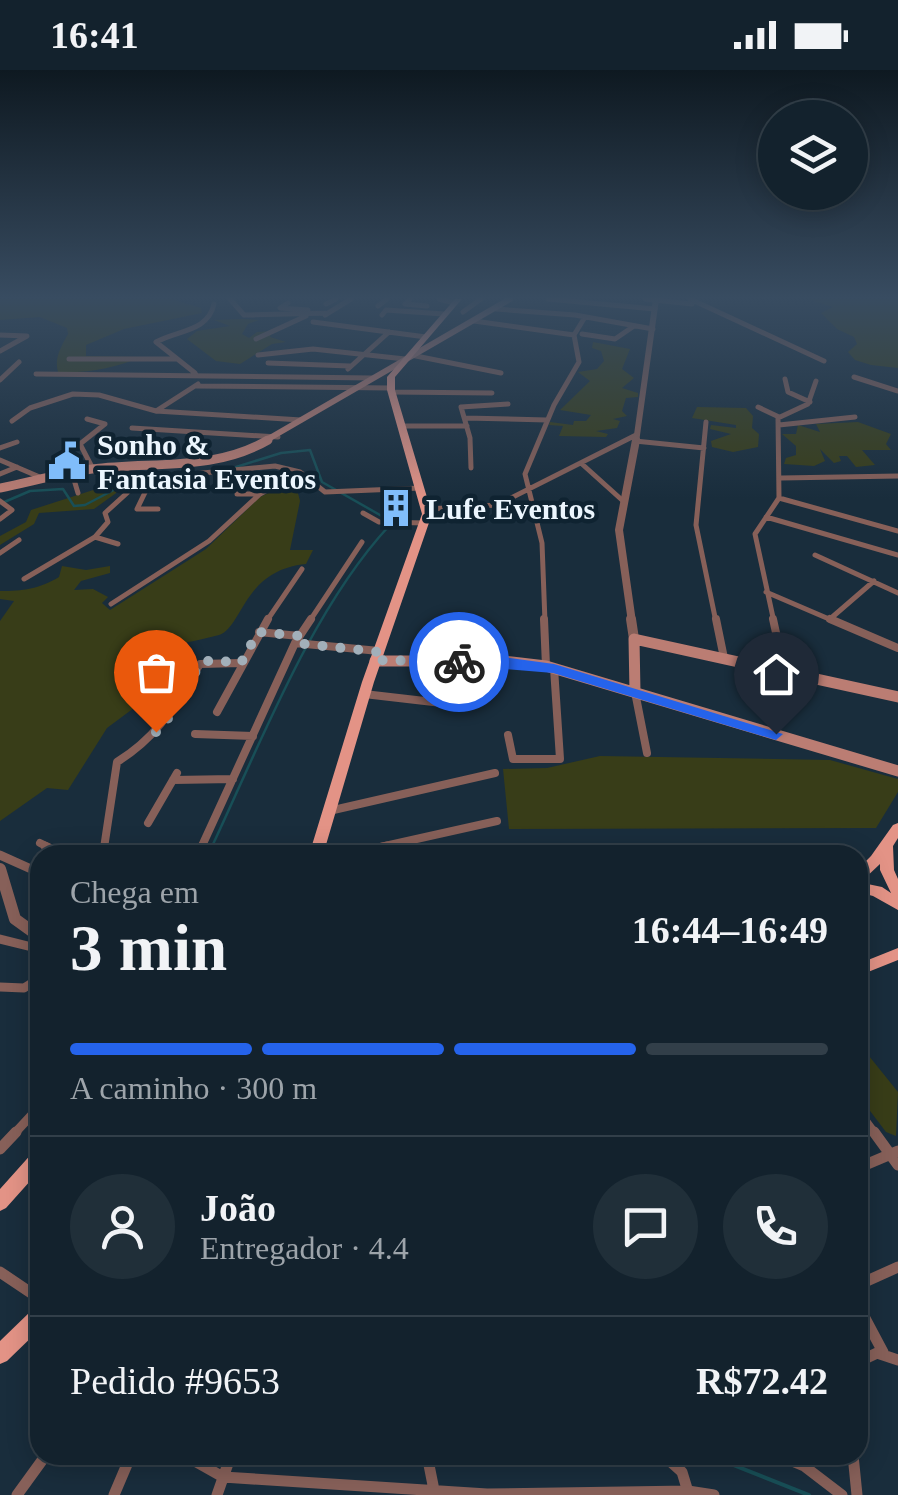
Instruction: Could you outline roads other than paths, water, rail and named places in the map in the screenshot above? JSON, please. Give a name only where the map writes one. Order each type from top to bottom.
[{"type":"main road","points":[[0,488],[93,469],[210,461],[247,452],[394,366]]},
{"type":"main road","points":[[318,845],[364,694],[426,516],[422,488],[391,386],[403,366]]},
{"type":"main road","points":[[374,377],[391,386]]},
{"type":"main road","points":[[635,692],[634,639],[898,698]]},
{"type":"main road","points":[[377,656],[503,661],[550,667],[898,771]]},
{"type":"main road","points":[[868,865],[898,828]]},
{"type":"main road","points":[[888,844],[887,870],[898,893]]},
{"type":"main road","points":[[868,889],[898,905]]},
{"type":"main road","points":[[868,966],[898,954]]},
{"type":"main road","points":[[0,1202],[30,1168]]},
{"type":"main road","points":[[0,1354],[30,1326]]},
{"type":"street","points":[[186,366],[198,374]]},
{"type":"street","points":[[330,366],[350,366]]},
{"type":"street","points":[[341,377],[350,366]]},
{"type":"street","points":[[457,366],[501,373]]},
{"type":"street","points":[[508,735],[512,760],[560,759],[542,543],[526,474],[547,420],[577,366]]},
{"type":"street","points":[[634,639],[620,540],[622,500],[647,366]]},
{"type":"street","points":[[36,374],[374,377]]},
{"type":"street","points":[[156,411],[211,376]]},
{"type":"street","points":[[854,377],[898,392]]},
{"type":"street","points":[[785,379],[788,392],[810,402]]},
{"type":"street","points":[[779,421],[810,402],[816,381]]},
{"type":"street","points":[[197,386],[391,386],[492,393]]},
{"type":"street","points":[[12,421],[30,408],[68,394],[99,395],[156,411],[305,420]]},
{"type":"street","points":[[471,468],[461,408],[508,404]]},
{"type":"street","points":[[758,407],[779,421],[855,417]]},
{"type":"street","points":[[465,418],[547,420]]},
{"type":"street","points":[[86,419],[105,424],[80,444],[93,469]]},
{"type":"street","points":[[776,734],[786,674],[755,541],[757,528],[779,498],[779,421]]},
{"type":"street","points":[[706,422],[696,525],[725,660]]},
{"type":"street","points":[[401,426],[467,426]]},
{"type":"street","points":[[132,428],[278,437]]},
{"type":"street","points":[[363,512],[379,522],[486,508],[635,438],[704,448]]},
{"type":"street","points":[[0,448],[18,442]]},
{"type":"street","points":[[0,460],[43,479]]},
{"type":"street","points":[[582,464],[622,500]]},
{"type":"street","points":[[24,579],[95,537],[108,522],[105,513],[138,484],[152,478],[214,475],[265,466],[300,472],[328,492],[422,488]]},
{"type":"street","points":[[0,474],[18,467]]},
{"type":"street","points":[[111,604],[209,541],[260,494],[300,472]]},
{"type":"street","points":[[72,473],[78,493]]},
{"type":"street","points":[[782,478],[898,476]]},
{"type":"street","points":[[152,478],[137,510],[158,509]]},
{"type":"street","points":[[237,494],[260,494]]},
{"type":"street","points":[[779,498],[898,531]]},
{"type":"street","points":[[0,519],[11,512],[4,503]]},
{"type":"street","points":[[766,517],[898,555]]},
{"type":"street","points":[[95,537],[118,544]]},
{"type":"street","points":[[0,552],[20,540]]},
{"type":"street","points":[[203,845],[253,736],[362,542]]},
{"type":"street","points":[[816,555],[898,593]]},
{"type":"street","points":[[217,712],[258,632],[302,569]]},
{"type":"street","points":[[830,619],[874,581]]},
{"type":"street","points":[[766,592],[898,648]]},
{"type":"street","points":[[258,632],[377,656]]},
{"type":"street","points":[[105,845],[118,762],[171,715],[200,664],[211,660],[241,663]]},
{"type":"street","points":[[635,692],[647,753]]},
{"type":"street","points":[[364,694],[468,706]]},
{"type":"street","points":[[195,734],[253,736]]},
{"type":"street","points":[[327,811],[495,773]]},
{"type":"street","points":[[148,822],[175,776],[233,780]]},
{"type":"street","points":[[390,845],[497,821]]},
{"type":"street","points":[[40,843],[44,845]]},
{"type":"street","points":[[0,856],[30,869]]},
{"type":"street","points":[[0,869],[15,919],[30,930]]},
{"type":"street","points":[[0,939],[30,946]]},
{"type":"street","points":[[0,988],[30,984]]},
{"type":"street","points":[[0,1149],[30,1117]]},
{"type":"street","points":[[868,1122],[894,1152],[898,1166]]},
{"type":"street","points":[[868,1164],[894,1152]]},
{"type":"street","points":[[868,1281],[898,1268]]},
{"type":"street","points":[[0,1272],[30,1293]]},
{"type":"street","points":[[868,1324],[883,1352],[898,1360]]},
{"type":"street","points":[[868,1354],[883,1352]]},
{"type":"street","points":[[16,1495],[38,1465]]},
{"type":"street","points":[[114,1495],[126,1465]]},
{"type":"street","points":[[202,1465],[223,1477],[435,1494],[714,1495]]},
{"type":"street","points":[[217,1495],[227,1465]]},
{"type":"street","points":[[429,1465],[435,1494]]},
{"type":"street","points":[[674,1465],[682,1472],[688,1493]]},
{"type":"street","points":[[802,1465],[833,1492]]},
{"type":"street","points":[[854,1465],[857,1495]]},
{"type":"waterway","points":[[236,467],[281,453],[310,450],[322,482],[387,519]]},
{"type":"waterway","points":[[2,503],[30,491],[63,489],[74,506],[85,505],[142,475],[184,473]]},
{"type":"waterway","points":[[213,845],[310,640],[334,598],[389,526]]},
{"type":"waterway","points":[[733,1465],[809,1495]]},
{"type":"place","name":"Sonho & Fantasia Eventos","points":[[67,461]]},
{"type":"place","name":"Lufe Eventos","points":[[396,508]]}]
